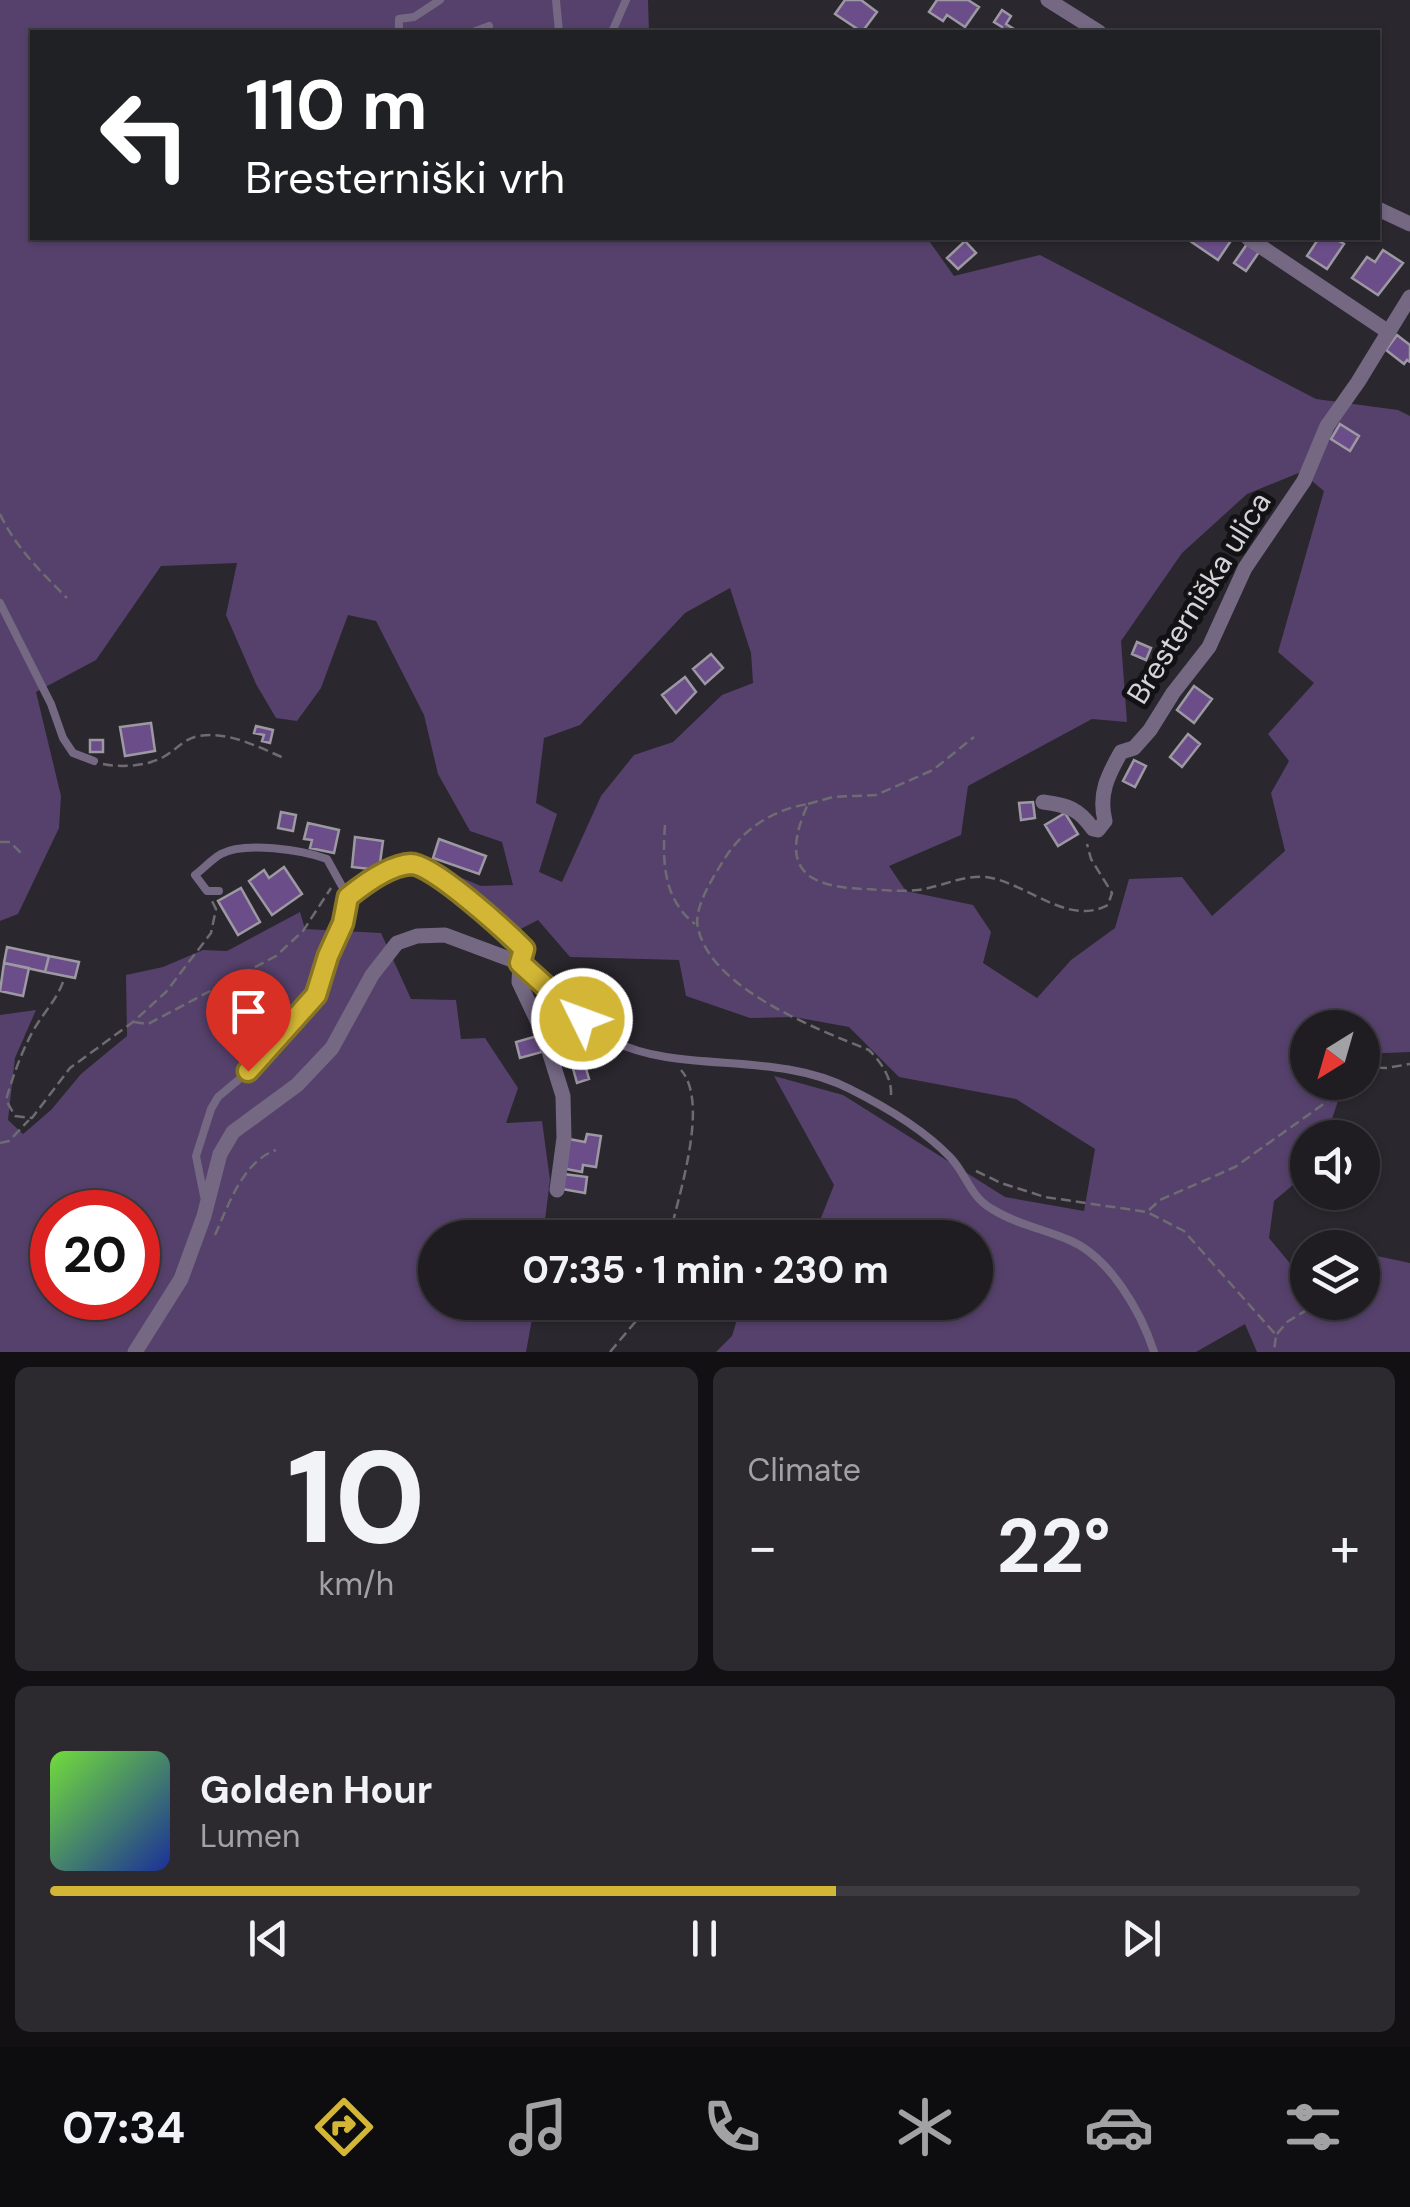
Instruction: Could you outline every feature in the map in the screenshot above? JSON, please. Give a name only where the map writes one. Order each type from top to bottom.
[{"type":"street","points":[[1048,0],[1096,30]]},
{"type":"street","points":[[1380,210],[1410,224]]},
{"type":"street","points":[[1251,240],[1387,331]]},
{"type":"street","name":"Bresterniška ulica","points":[[1093,830],[1098,830],[1105,820],[1101,804],[1108,774],[1121,752],[1134,748],[1150,730],[1208,647],[1244,568],[1304,481],[1327,426],[1410,296]]},
{"type":"street","points":[[1043,802],[1068,805],[1084,816],[1093,830]]},
{"type":"street","points":[[135,1352],[181,1279],[204,1216],[220,1154],[233,1132],[296,1086],[332,1048],[372,975],[398,942],[418,936],[445,936],[520,963],[519,982],[544,1036],[563,1096],[564,1138],[556,1190]]},
{"type":"lane","points":[[399,30],[399,19],[414,17],[440,0]]},
{"type":"lane","points":[[556,0],[558,30]]},
{"type":"lane","points":[[613,30],[626,0]]},
{"type":"lane","points":[[478,30],[489,26]]},
{"type":"lane","points":[[0,603],[51,704],[63,738],[73,753],[94,761]]},
{"type":"lane","points":[[204,1216],[204,1189],[196,1156],[211,1109],[316,995],[343,923],[348,897],[327,859],[281,849],[222,853],[195,875],[207,891],[219,891]]},
{"type":"lane","points":[[348,897],[378,877],[416,864],[474,902],[524,949],[520,963],[582,1019],[613,1041],[665,1056],[815,1074],[890,1112],[953,1159],[969,1189],[984,1205],[1004,1217],[1072,1241],[1110,1272],[1127,1293],[1154,1352]]},
{"type":"path","points":[[0,514],[10,536],[67,598]]},
{"type":"path","points":[[94,761],[118,768],[163,758],[178,745],[200,736],[237,738],[284,758]]},
{"type":"path","points":[[696,925],[723,860],[747,831],[772,814],[833,797],[876,795],[932,770],[974,737]]},
{"type":"path","points":[[808,804],[797,827],[796,850],[802,871],[810,880],[836,888],[920,890],[984,877],[1079,912],[1096,911],[1108,905],[1112,893],[1091,860],[1086,840],[1093,830]]},
{"type":"path","points":[[666,826],[664,849],[670,890],[678,910],[696,925],[713,961],[742,985],[802,1020],[869,1050],[880,1061],[892,1086],[890,1112]]},
{"type":"path","points":[[0,842],[10,842],[21,852]]},
{"type":"path","points":[[133,1022],[148,1024],[276,956],[302,931],[337,878]]},
{"type":"path","points":[[0,1143],[9,1141],[32,1118],[70,1068],[133,1022],[166,992],[211,934],[216,909],[207,891]]},
{"type":"path","points":[[32,1118],[15,1116],[6,1100],[19,1057],[36,1025],[57,1000],[64,982]]},
{"type":"path","points":[[665,1056],[692,1084],[691,1158],[674,1220]]},
{"type":"path","points":[[1380,1068],[1410,1064]]},
{"type":"path","points":[[1146,1212],[1160,1200],[1235,1167],[1329,1100]]},
{"type":"path","points":[[213,1239],[253,1165],[264,1154],[276,1150]]},
{"type":"path","points":[[953,1159],[1001,1183],[1044,1197],[1146,1212],[1184,1231],[1276,1335]]},
{"type":"path","points":[[610,1352],[637,1320]]},
{"type":"path","points":[[1274,1352],[1276,1335],[1290,1320]]},
{"type":"shaded area","points":[[0,0],[648,0],[649,30],[30,30],[30,240],[928,240],[954,276],[1040,255],[1316,399],[1398,410],[1410,416],[1410,1052],[1380,1053],[1380,1010],[1290,1010],[1290,1100],[1338,1100],[1332,1120],[1290,1120],[1290,1187],[1274,1201],[1269,1238],[1290,1263],[1290,1320],[1380,1320],[1380,1257],[1410,1263],[1410,1352],[1257,1352],[1245,1324],[1196,1352],[716,1352],[732,1336],[737,1320],[993,1320],[993,1220],[820,1220],[834,1185],[774,1076],[843,1095],[1005,1197],[1084,1211],[1095,1149],[1016,1099],[899,1077],[849,1027],[794,1017],[750,1018],[686,996],[679,960],[570,957],[538,920],[507,936],[453,889],[436,867],[481,886],[513,885],[502,842],[470,831],[438,774],[424,715],[376,621],[348,615],[321,688],[297,721],[276,718],[256,684],[226,615],[237,563],[161,566],[96,660],[36,692],[61,796],[59,828],[18,914],[0,921]],"holes":[[[1301,472],[1324,491],[1278,652],[1314,683],[1268,734],[1289,761],[1271,793],[1285,851],[1212,916],[1182,877],[1129,879],[1115,928],[1071,960],[1037,998],[983,963],[991,932],[973,905],[906,891],[889,866],[961,835],[968,786],[1092,719],[1127,722],[1121,641],[1182,553],[1247,494]],[[730,588],[751,653],[753,683],[722,695],[673,742],[634,755],[601,796],[562,882],[539,872],[557,814],[536,803],[544,738],[580,725],[685,613]]]},
{"type":"shaded area","points":[[300,912],[305,929],[381,933],[411,999],[456,1000],[461,1039],[485,1038],[518,1088],[506,1123],[542,1121],[550,1180],[545,1220],[418,1220],[418,1320],[532,1320],[526,1352],[0,1352],[0,1015],[36,1010],[15,1058],[8,1120],[23,1134],[51,1110],[81,1074],[127,1036],[126,975],[163,967],[203,950],[227,951]]},
{"type":"building","points":[[845,0],[861,0],[877,12],[864,30],[835,14]]},
{"type":"building","points":[[937,0],[968,0],[979,7],[965,27],[947,15],[943,21],[929,12]]},
{"type":"building","points":[[1002,10],[1011,16],[1006,24],[1016,30],[1000,30],[1002,27],[994,22]]},
{"type":"building","points":[[1227,240],[1230,242],[1218,260],[1190,241]]},
{"type":"building","points":[[1318,240],[1344,244],[1327,269],[1307,256]]},
{"type":"building","points":[[965,241],[976,253],[958,269],[947,258]]},
{"type":"building","points":[[1247,244],[1259,252],[1246,271],[1234,263]]},
{"type":"building","points":[[1383,250],[1403,263],[1378,295],[1352,278],[1367,257],[1375,262]]},
{"type":"building","points":[[1397,335],[1410,345],[1410,362],[1404,364],[1386,350]]},
{"type":"building","points":[[1340,424],[1359,436],[1350,451],[1331,439]]},
{"type":"building","points":[[1137,642],[1151,648],[1146,660],[1132,654]]},
{"type":"building","points":[[711,654],[723,668],[705,684],[693,669]]},
{"type":"building","points":[[685,677],[696,692],[676,713],[662,695]]},
{"type":"building","points":[[1194,686],[1212,699],[1194,723],[1177,710]]},
{"type":"building","points":[[151,723],[155,751],[125,756],[120,727]]},
{"type":"building","points":[[256,726],[273,730],[270,743],[262,741],[264,735],[254,733]]},
{"type":"building","points":[[1188,734],[1200,744],[1182,767],[1170,757]]},
{"type":"building","points":[[90,740],[103,740],[103,752],[90,752]]},
{"type":"building","points":[[1134,760],[1146,766],[1135,787],[1123,781]]},
{"type":"building","points":[[1033,802],[1035,818],[1021,820],[1019,803]]},
{"type":"building","points":[[281,812],[296,815],[293,831],[278,828]]},
{"type":"building","points":[[1065,813],[1078,834],[1058,846],[1045,825]]},
{"type":"building","points":[[308,823],[339,830],[334,853],[310,848],[312,840],[304,839]]},
{"type":"building","points":[[355,837],[383,841],[379,870],[352,867]]},
{"type":"building","points":[[439,839],[486,856],[479,874],[433,858]]},
{"type":"building","points":[[284,867],[302,894],[272,915],[249,881],[264,870],[269,878]]},
{"type":"building","points":[[241,888],[260,922],[238,935],[218,901]]},
{"type":"building","points":[[7,947],[49,956],[45,972],[4,963]]},
{"type":"building","points":[[49,956],[79,962],[75,978],[45,972]]},
{"type":"building","points":[[4,963],[29,968],[23,996],[0,991]]},
{"type":"building","points":[[537,1036],[542,1052],[520,1058],[516,1042]]},
{"type":"building","points":[[581,1051],[589,1079],[577,1083],[569,1054]]},
{"type":"building","points":[[587,1134],[601,1136],[596,1167],[583,1165],[582,1172],[566,1169],[569,1139],[585,1142]]},
{"type":"building","points":[[564,1174],[587,1177],[585,1193],[562,1189]]},
{"type":"route","points":[[248,1071],[316,995],[343,923],[348,897],[402,866],[416,864],[428,869],[474,902],[524,949],[520,963],[582,1019]]}]
